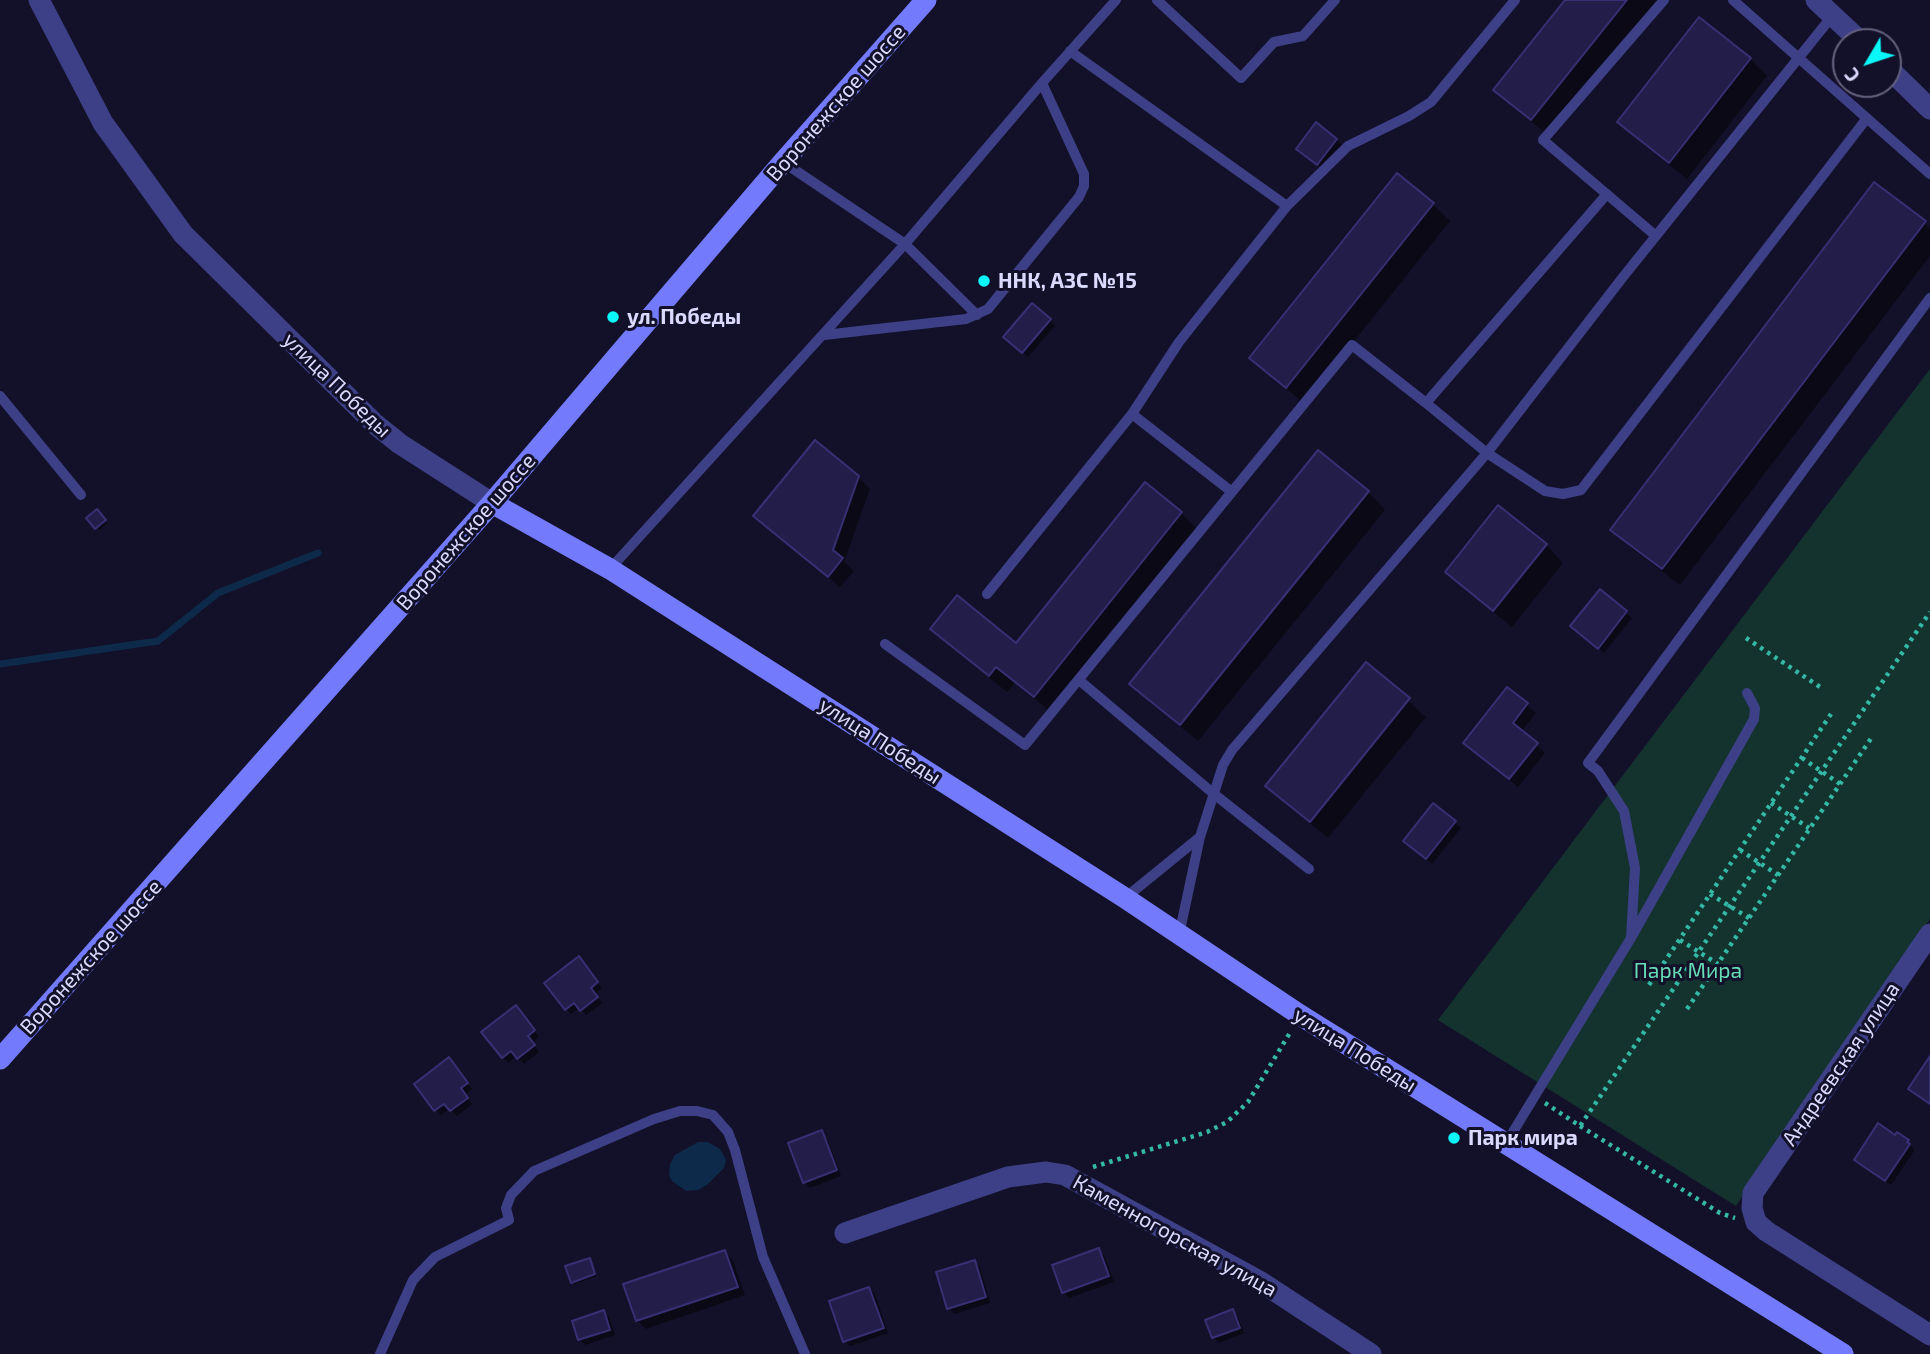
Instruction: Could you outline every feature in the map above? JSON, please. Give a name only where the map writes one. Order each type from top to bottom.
[{"type":"street","name":"улица Победы","points":[[39,0],[103,123],[183,234],[375,424],[400,444],[492,503],[610,569],[1125,898],[1300,1016],[1843,1354]]},
{"type":"street","name":"Воронежское шоссе","points":[[0,1059],[492,503],[783,162],[926,0]]},
{"type":"street","points":[[1816,0],[1846,28]]},
{"type":"street","points":[[1902,81],[1930,108]]},
{"type":"street","name":"Андреевская улица","points":[[1756,1222],[1752,1208],[1753,1194],[1930,934]]},
{"type":"street","name":"Каменногорская улица","points":[[845,1233],[1008,1177],[1046,1172],[1065,1175],[1261,1282],[1371,1354]]},
{"type":"street","points":[[1756,1222],[1766,1231],[1930,1335]]},
{"type":"lane","points":[[610,569],[905,244],[1116,0]]},
{"type":"lane","points":[[1157,0],[1241,78],[1274,42],[1303,36],[1335,0]]},
{"type":"lane","points":[[987,594],[1132,414],[1178,342],[1287,206],[1348,146],[1431,102],[1515,0]]},
{"type":"lane","points":[[1656,236],[1543,140],[1664,0]]},
{"type":"lane","points":[[1733,0],[1930,174]]},
{"type":"lane","points":[[1179,935],[1200,837],[1223,765],[1232,750],[1487,453],[1833,15]]},
{"type":"lane","points":[[1070,51],[1287,206]]},
{"type":"lane","points":[[824,335],[966,318],[988,309],[1079,197],[1084,186],[1084,174],[1042,83]]},
{"type":"lane","points":[[885,644],[1026,746],[1352,345],[1487,453],[1545,491],[1563,494],[1581,490],[1867,118]]},
{"type":"lane","points":[[783,162],[905,244],[977,315]]},
{"type":"lane","points":[[1426,403],[1606,194]]},
{"type":"lane","points":[[1631,938],[1635,869],[1624,811],[1598,771],[1588,763],[1930,298]]},
{"type":"lane","points":[[0,396],[81,495]]},
{"type":"lane","points":[[1132,414],[1232,492]]},
{"type":"lane","points":[[1079,680],[1214,794],[1309,869]]},
{"type":"lane","points":[[1505,1145],[1631,938],[1754,719],[1755,708],[1747,693]]},
{"type":"lane","points":[[1125,898],[1200,837]]},
{"type":"lane","points":[[380,1354],[413,1280],[435,1257],[509,1220],[506,1208],[510,1195],[534,1171],[654,1119],[680,1111],[697,1111],[713,1115],[728,1132],[763,1257],[805,1354]]},
{"type":"path","points":[[1580,1126],[1930,612]]},
{"type":"path","points":[[1746,638],[1820,687]]},
{"type":"path","points":[[1649,985],[1833,712]]},
{"type":"path","points":[[1687,1009],[1872,737]]},
{"type":"path","points":[[1802,758],[1840,784]]},
{"type":"path","points":[[1772,803],[1810,828]]},
{"type":"path","points":[[1740,850],[1778,875]]},
{"type":"path","points":[[1710,894],[1749,918]]},
{"type":"path","points":[[1680,939],[1718,964]]},
{"type":"path","points":[[1065,1175],[1208,1132],[1227,1122],[1248,1102],[1300,1016]]},
{"type":"path","points":[[1535,1097],[1720,1213],[1756,1222]]},
{"type":"green space","name":"Парк Мира","points":[[1930,369],[1930,919],[1736,1206],[1438,1020]]},
{"type":"water","points":[[698,1142],[708,1142],[720,1149],[726,1160],[724,1168],[708,1184],[698,1190],[686,1191],[672,1181],[669,1175],[670,1164],[675,1155]]},
{"type":"building","points":[[1565,0],[1627,0],[1531,120],[1493,90]]},
{"type":"building","points":[[1699,17],[1751,58],[1669,163],[1617,122]]},
{"type":"building","points":[[1316,122],[1337,139],[1317,165],[1296,149]]},
{"type":"building","points":[[1397,173],[1434,203],[1286,388],[1249,358]]},
{"type":"building","points":[[1874,182],[1926,221],[1662,569],[1610,530]]},
{"type":"building","points":[[1032,303],[1051,319],[1022,353],[1003,337]]},
{"type":"building","points":[[815,440],[859,476],[833,550],[843,558],[828,577],[753,516]]},
{"type":"building","points":[[1318,450],[1369,491],[1180,725],[1129,684]]},
{"type":"building","points":[[1145,482],[1182,512],[1034,697],[996,667],[989,676],[930,629],[957,595],[1016,643]]},
{"type":"building","points":[[1498,505],[1547,544],[1493,611],[1445,572]]},
{"type":"building","points":[[97,509],[106,520],[95,529],[86,518]]},
{"type":"building","points":[[1600,589],[1627,611],[1598,649],[1570,626]]},
{"type":"building","points":[[1366,662],[1410,698],[1310,822],[1265,786]]},
{"type":"building","points":[[1507,687],[1528,703],[1513,723],[1538,743],[1509,779],[1463,743]]},
{"type":"building","points":[[1433,803],[1456,821],[1426,859],[1403,841]]},
{"type":"building","points":[[579,956],[598,982],[591,988],[598,997],[580,1011],[574,1003],[565,1010],[544,983]]},
{"type":"building","points":[[516,1005],[535,1030],[528,1036],[535,1045],[517,1059],[511,1051],[502,1058],[481,1032]]},
{"type":"building","points":[[1930,1056],[1930,1104],[1908,1089]]},
{"type":"building","points":[[449,1057],[468,1083],[461,1088],[468,1098],[450,1111],[444,1104],[434,1111],[414,1084]]},
{"type":"building","points":[[1878,1123],[1895,1135],[1897,1132],[1909,1140],[1907,1142],[1910,1144],[1885,1181],[1854,1160]]},
{"type":"building","points":[[822,1130],[837,1170],[803,1183],[788,1143]]},
{"type":"building","points":[[1099,1248],[1109,1276],[1062,1293],[1052,1265]]},
{"type":"building","points":[[725,1250],[738,1287],[636,1321],[623,1284]]},
{"type":"building","points":[[590,1258],[595,1274],[571,1283],[565,1266]]},
{"type":"building","points":[[975,1260],[986,1297],[947,1309],[936,1272]]},
{"type":"building","points":[[869,1287],[884,1328],[843,1342],[829,1301]]},
{"type":"building","points":[[1233,1309],[1240,1328],[1212,1338],[1205,1320]]},
{"type":"building","points":[[604,1310],[610,1330],[578,1340],[572,1321]]},
{"type":"waterway","points":[[0,664],[158,641],[218,593],[318,553]]},
{"type":"place","name":"ННК, АЗС №15","points":[[984,281]]},
{"type":"place","name":"ул. Победы","points":[[613,317]]},
{"type":"place","name":"Парк мира","points":[[1454,1138]]}]
